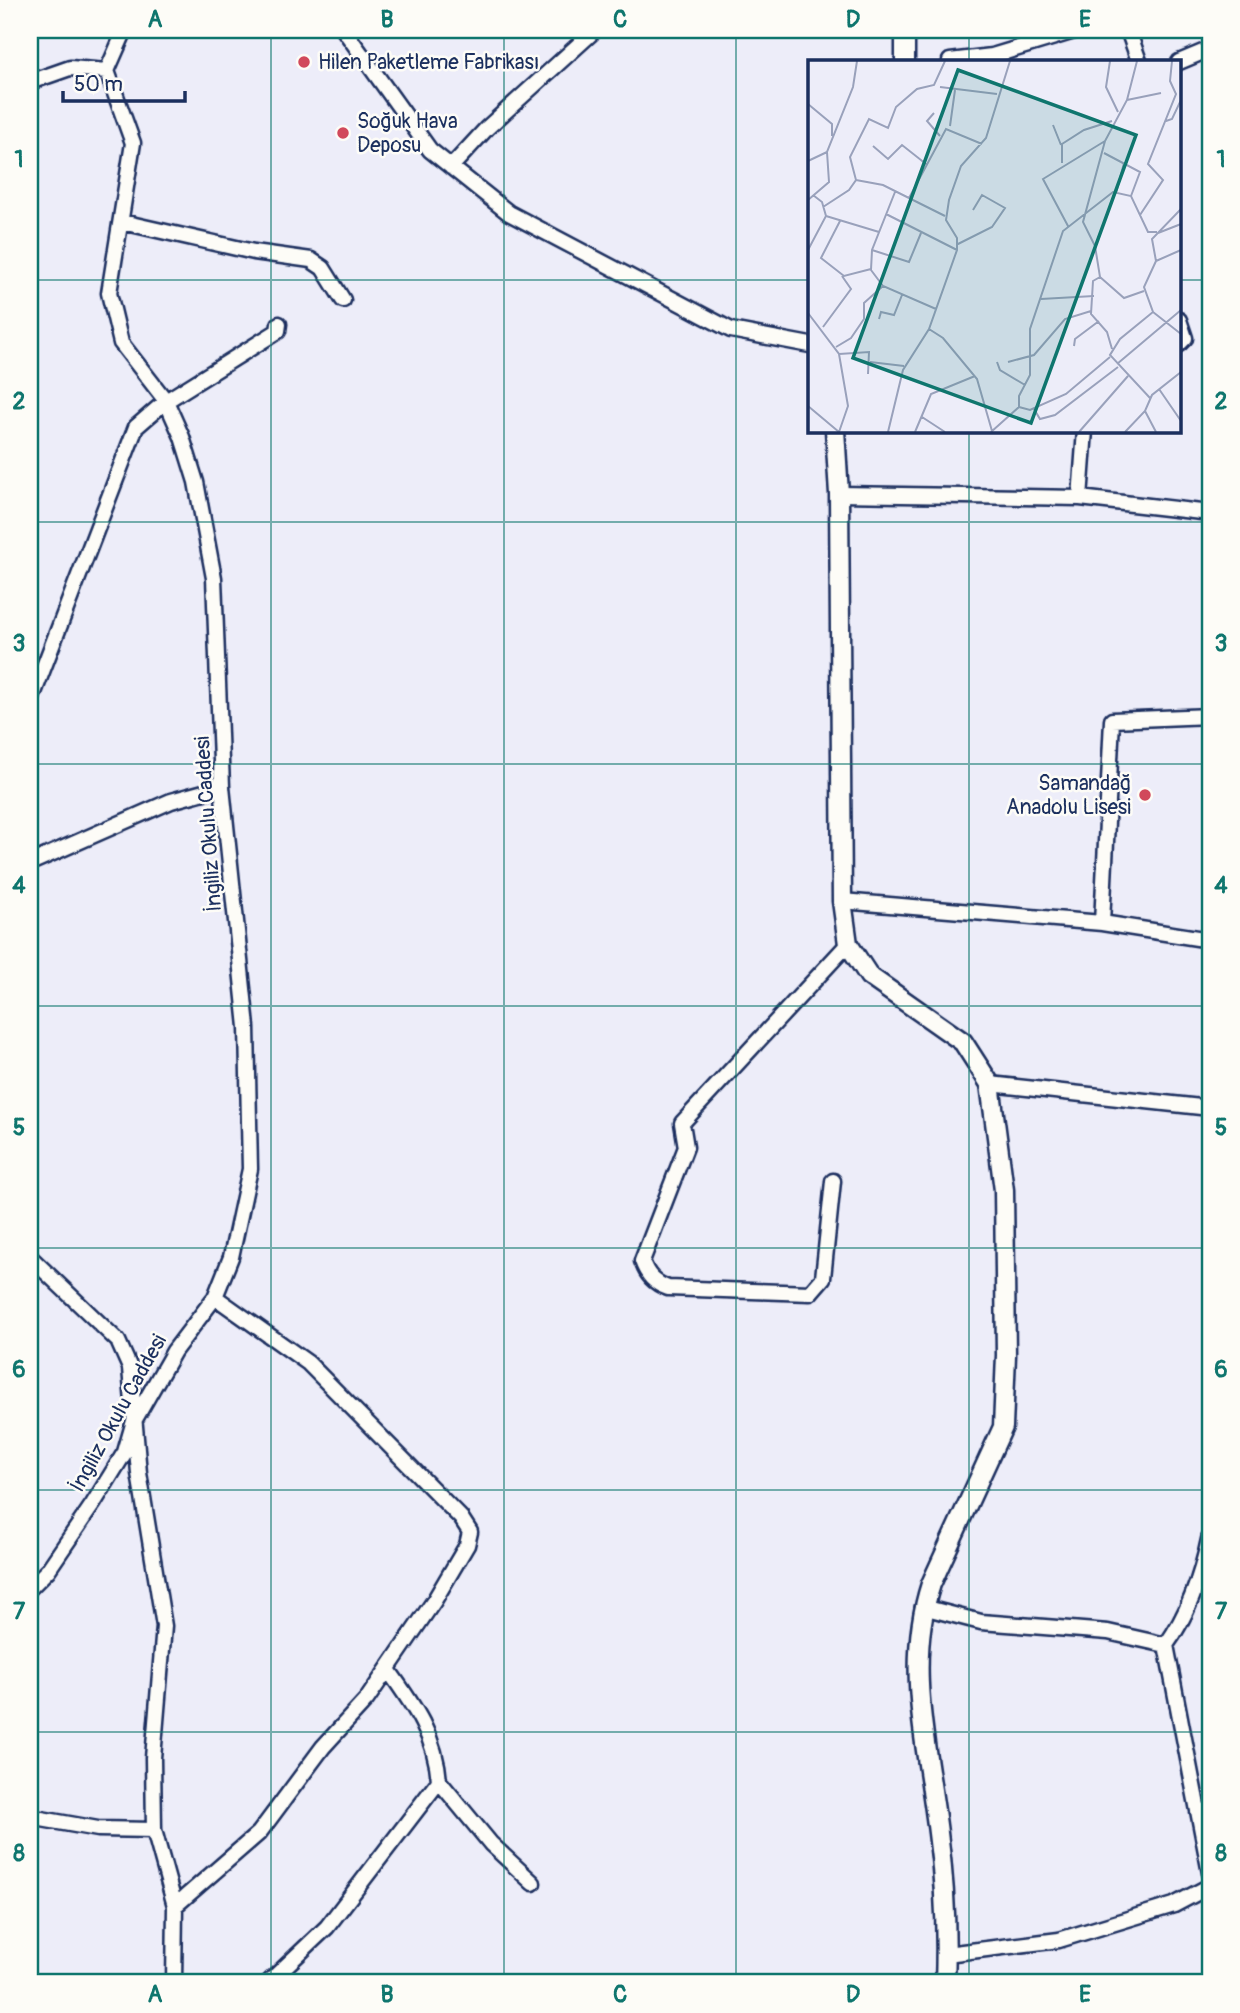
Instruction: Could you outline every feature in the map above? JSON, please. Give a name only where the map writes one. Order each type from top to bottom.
[{"type":"street","points":[[30,82],[71,68],[107,71],[125,30]]},
{"type":"street","points":[[344,30],[430,150],[509,213],[731,330],[808,345]]},
{"type":"street","points":[[451,167],[487,128],[595,30]]},
{"type":"street","points":[[905,30],[905,60]]},
{"type":"street","points":[[958,60],[992,56],[1078,30]]},
{"type":"street","points":[[1128,30],[1139,60]]},
{"type":"street","points":[[1180,62],[1210,49]]},
{"type":"street","name":"İngiliz Okulu Caddesi","points":[[30,1588],[48,1570],[112,1473],[125,1452],[134,1422],[174,1351],[215,1297],[231,1257],[250,1169],[247,1027],[222,788],[214,579],[209,537],[196,482],[166,401],[121,343],[109,293],[133,144],[107,71]]},
{"type":"street","points":[[122,222],[254,251],[311,260],[324,268],[343,300]]},
{"type":"street","points":[[1180,323],[1185,338],[1180,343]]},
{"type":"street","points":[[30,702],[136,427],[166,401],[278,331],[279,324]]},
{"type":"street","points":[[835,432],[839,494],[842,901],[848,944],[869,976],[963,1042],[990,1084],[1004,1190],[1006,1355],[1003,1427],[931,1584],[923,1607],[917,1656],[920,1714],[938,1833],[948,1943],[945,1983]]},
{"type":"street","points":[[1080,498],[1085,432]]},
{"type":"street","points":[[839,494],[1080,498],[1210,513]]},
{"type":"street","points":[[1101,923],[1112,720],[1210,716]]},
{"type":"street","points":[[30,863],[171,801],[222,788]]},
{"type":"street","points":[[842,901],[1101,923],[1210,940]]},
{"type":"street","points":[[833,1181],[823,1278],[810,1293],[668,1288],[654,1281],[645,1269],[642,1261],[686,1147],[682,1123],[848,944]]},
{"type":"street","points":[[990,1084],[1210,1108]]},
{"type":"street","points":[[30,1257],[118,1341],[130,1368],[139,1473],[164,1626],[153,1758],[154,1830],[175,1906],[174,1983]]},
{"type":"street","points":[[175,1906],[259,1833],[323,1746],[389,1671],[467,1545],[470,1532],[461,1518],[307,1363],[215,1297]]},
{"type":"street","points":[[1210,1535],[1207,1564],[1182,1623],[1166,1645],[1210,1873]]},
{"type":"street","points":[[923,1607],[981,1622],[1108,1632],[1166,1645]]},
{"type":"street","points":[[389,1671],[423,1719],[438,1763],[439,1781],[491,1844],[533,1883]]},
{"type":"street","points":[[268,1983],[327,1927],[439,1781]]},
{"type":"street","points":[[30,1817],[97,1829],[154,1830]]},
{"type":"street","points":[[946,1954],[1059,1940],[1174,1905],[1210,1886]]},
{"type":"place","name":"Hilen Paketleme Fabrikası","points":[[304,62]]},
{"type":"place","name":"Soğuk Hava Deposu","points":[[343,133]]},
{"type":"place","name":"Samandağ Anadolu Lisesi","points":[[1145,795]]}]
